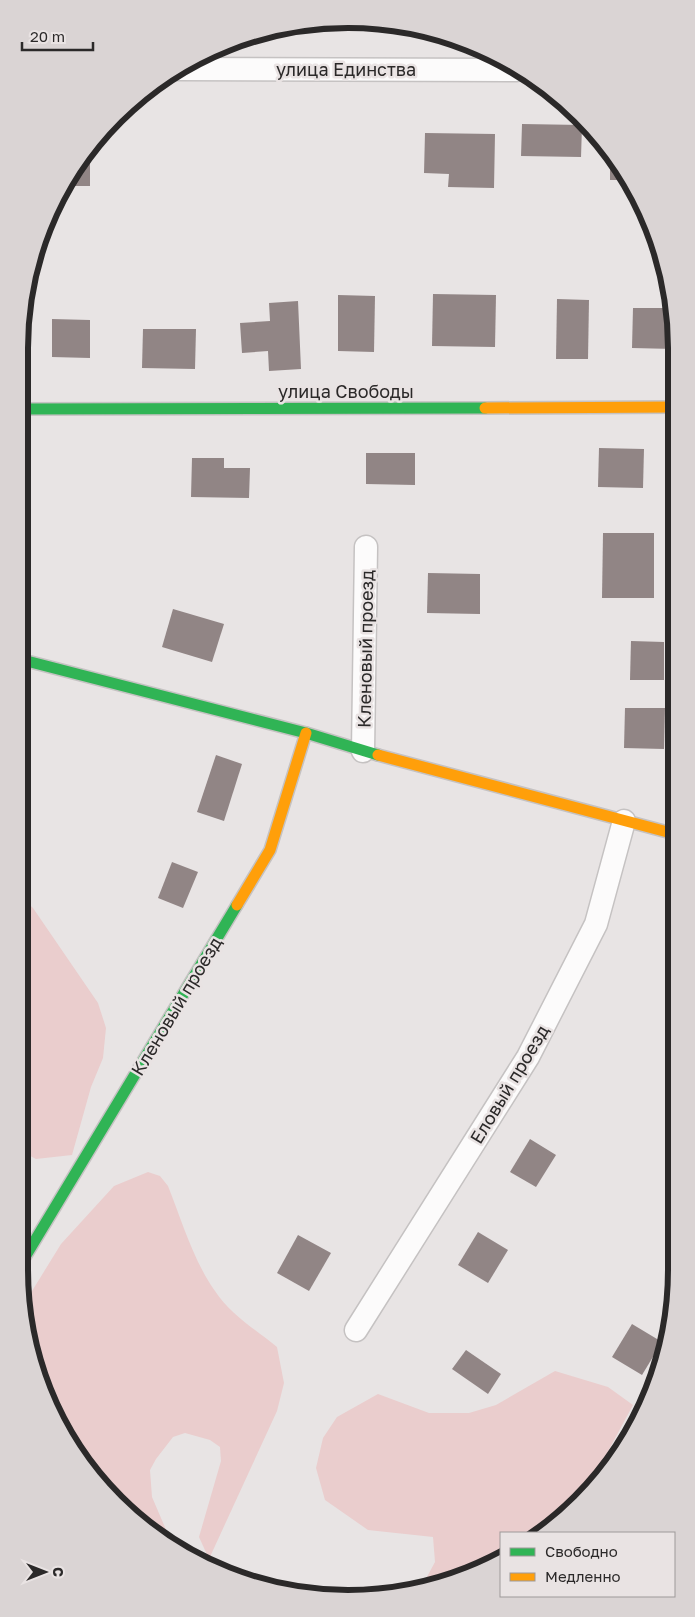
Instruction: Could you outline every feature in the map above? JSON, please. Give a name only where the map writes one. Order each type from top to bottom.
[{"type":"street","name":"улица Единства","points":[[192,68],[508,70]]},
{"type":"street","name":"улица Свободы","points":[[28,409],[668,408]]},
{"type":"street","name":"Кленовый проезд","points":[[363,751],[366,547]]},
{"type":"street","points":[[28,660],[306,733],[363,751],[668,832]]},
{"type":"street","name":"Кленовый проезд","points":[[28,1252],[270,850],[306,733]]},
{"type":"street","name":"Еловый проезд","points":[[356,1330],[528,1057],[596,924],[624,821]]},
{"type":"shaded area","points":[[28,903],[98,1003],[106,1028],[103,1058],[91,1087],[72,1155],[36,1159],[28,1155]]},
{"type":"shaded area","points":[[148,1172],[160,1176],[168,1186],[194,1253],[207,1279],[228,1307],[277,1347],[284,1383],[277,1411],[210,1558],[199,1537],[221,1461],[220,1447],[210,1440],[185,1433],[173,1437],[156,1459],[150,1470],[152,1497],[168,1535],[121,1496],[81,1447],[70,1430],[52,1392],[38,1352],[29,1297],[61,1244],[114,1186]]},
{"type":"shaded area","points":[[555,1371],[608,1387],[633,1405],[602,1463],[574,1496],[530,1532],[500,1532],[500,1551],[450,1573],[425,1580],[435,1562],[433,1537],[368,1530],[325,1500],[316,1468],[323,1438],[337,1417],[378,1394],[429,1413],[469,1413],[496,1405]]},
{"type":"building","points":[[522,124],[577,125],[582,130],[581,157],[521,156]]},
{"type":"building","points":[[425,133],[495,134],[494,188],[448,187],[449,174],[424,173]]},
{"type":"building","points":[[90,158],[90,186],[71,186]]},
{"type":"building","points":[[610,165],[620,180],[610,180]]},
{"type":"building","points":[[433,294],[496,295],[495,347],[432,346]]},
{"type":"building","points":[[338,295],[375,296],[374,352],[338,351]]},
{"type":"building","points":[[557,299],[589,300],[588,359],[556,359]]},
{"type":"building","points":[[298,301],[301,369],[269,371],[268,351],[242,353],[240,323],[270,321],[269,303]]},
{"type":"building","points":[[633,308],[665,308],[668,349],[632,348]]},
{"type":"building","points":[[52,319],[90,320],[90,358],[52,357]]},
{"type":"building","points":[[143,329],[196,329],[195,369],[142,368]]},
{"type":"building","points":[[599,448],[644,449],[643,488],[598,487]]},
{"type":"building","points":[[366,453],[415,453],[415,485],[366,484]]},
{"type":"building","points":[[192,458],[224,458],[224,468],[250,468],[249,498],[191,497]]},
{"type":"building","points":[[603,533],[654,533],[654,598],[602,598]]},
{"type":"building","points":[[428,573],[480,574],[480,614],[427,613]]},
{"type":"building","points":[[173,609],[224,624],[212,662],[162,647]]},
{"type":"building","points":[[631,641],[664,642],[664,680],[630,680]]},
{"type":"building","points":[[625,708],[665,708],[664,749],[624,748]]},
{"type":"building","points":[[216,755],[242,764],[224,821],[197,812]]},
{"type":"building","points":[[172,862],[198,872],[183,908],[158,898]]},
{"type":"building","points":[[530,1139],[556,1155],[536,1187],[510,1172]]},
{"type":"building","points":[[478,1232],[508,1250],[488,1283],[458,1265]]},
{"type":"building","points":[[298,1235],[331,1253],[309,1291],[277,1273]]},
{"type":"building","points":[[632,1324],[659,1340],[658,1349],[642,1375],[612,1357]]},
{"type":"building","points":[[466,1350],[501,1374],[488,1394],[452,1369]]},
{"type":"traffic: fast","points":[[28,409],[485,408]]},
{"type":"traffic: fast","points":[[28,661],[306,733],[378,755]]},
{"type":"traffic: fast","points":[[28,1252],[237,905]]},
{"type":"traffic: slow","points":[[485,408],[668,407]]},
{"type":"traffic: slow","points":[[237,905],[270,850],[306,733]]},
{"type":"traffic: slow","points":[[378,755],[668,832]]}]
